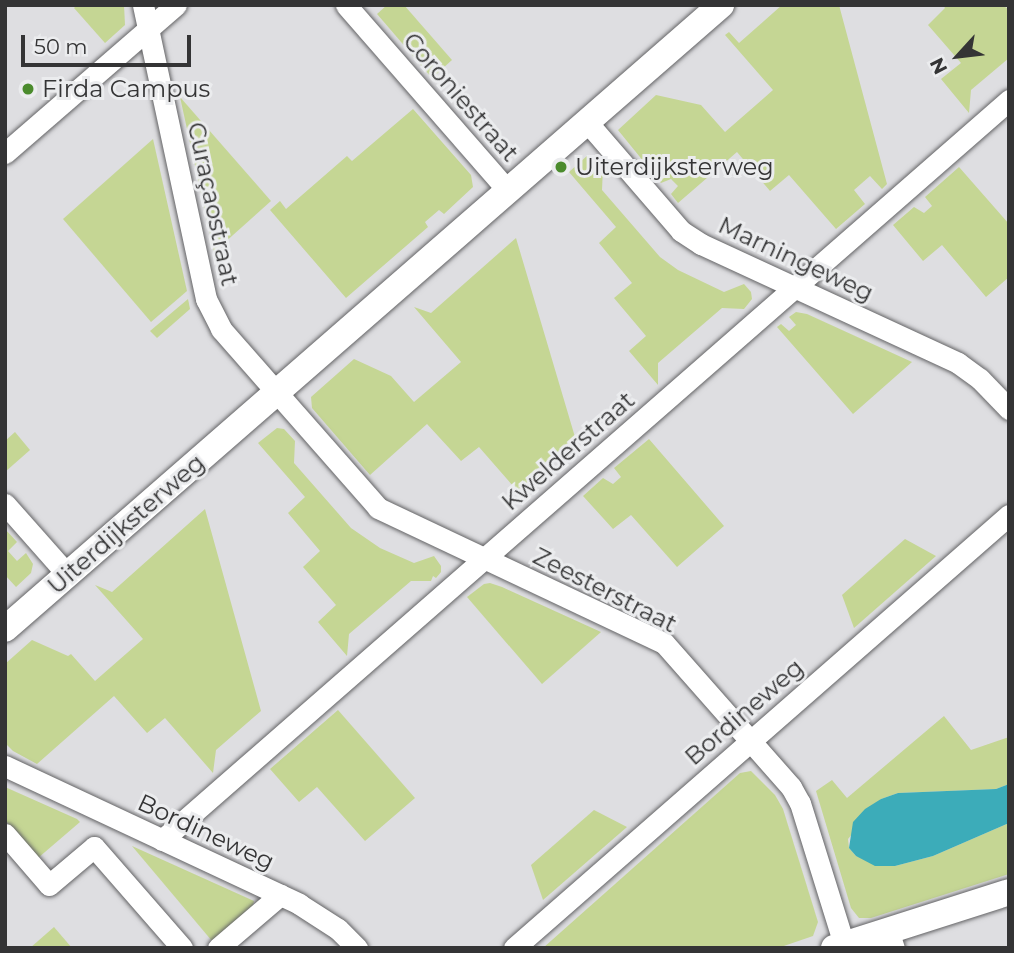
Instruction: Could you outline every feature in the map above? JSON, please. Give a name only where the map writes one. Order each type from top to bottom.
[{"type":"street","name":"Curaçaostraat","points":[[142,5],[205,299],[221,330],[276,394]]},
{"type":"street","points":[[5,153],[176,5]]},
{"type":"street","name":"Coroniestraat","points":[[346,5],[508,191]]},
{"type":"street","name":"Uiterdijksterweg","points":[[5,628],[587,122],[711,8]]},
{"type":"street","name":"Kwelderstraat","points":[[162,840],[1009,100]]},
{"type":"street","name":"Marningeweg","points":[[587,122],[681,231],[701,244],[958,363],[980,379],[1009,410]]},
{"type":"street","name":"Zeesterstraat","points":[[276,394],[378,508],[664,643],[791,787],[800,803],[839,946]]},
{"type":"street","points":[[5,504],[67,574]]},
{"type":"street","name":"Bordineweg","points":[[514,948],[1009,515]]},
{"type":"street","name":"Bordineweg","points":[[5,766],[314,912],[357,948]]},
{"type":"street","name":"Bordineweg","points":[[5,834],[49,885],[94,847],[111,816]]},
{"type":"street","points":[[94,847],[182,948]]},
{"type":"street","points":[[839,946],[891,939],[1009,892]]},
{"type":"street","name":"Bordineweg","points":[[218,948],[280,895]]},
{"type":"green space","points":[[77,5],[124,5],[125,25],[105,43],[74,8]]},
{"type":"green space","points":[[387,5],[404,5],[452,60],[432,78],[377,14]]},
{"type":"green space","points":[[782,5],[839,5],[887,184],[882,189],[870,176],[854,190],[865,204],[836,229],[789,175],[770,191],[737,152],[678,203],[671,194],[678,186],[671,179],[661,183],[618,130],[656,95],[701,105],[725,132],[773,90],[725,35],[729,32],[739,43]]},
{"type":"green space","points":[[943,5],[1001,5],[1009,9],[1009,58],[971,90],[969,113],[941,79],[961,63],[928,25],[945,8]]},
{"type":"green space","points":[[180,97],[271,201],[214,252]]},
{"type":"green space","points":[[413,109],[471,175],[473,187],[444,214],[439,210],[425,222],[428,227],[346,298],[270,210],[280,201],[286,209],[347,156],[352,161]]},
{"type":"green space","points":[[153,139],[187,291],[151,322],[63,219]]},
{"type":"green space","points":[[588,155],[603,167],[602,190],[660,257],[678,270],[724,292],[744,284],[751,292],[752,299],[744,309],[722,308],[658,363],[658,385],[629,351],[646,336],[614,298],[632,283],[599,243],[616,227],[569,172]]},
{"type":"green space","points":[[959,167],[1009,224],[1009,277],[986,297],[942,245],[923,261],[893,225],[914,207],[924,213],[932,206],[925,197]]},
{"type":"green space","points":[[516,238],[575,437],[528,477],[526,501],[479,447],[461,461],[427,424],[370,475],[312,408],[311,397],[354,359],[391,376],[414,402],[461,362],[414,307],[431,313]]},
{"type":"green space","points":[[188,299],[190,309],[157,338],[150,331]]},
{"type":"green space","points":[[796,312],[807,314],[912,362],[853,414],[777,327],[781,324],[789,331],[796,325],[789,317]]},
{"type":"green space","points":[[277,428],[284,429],[295,441],[294,463],[351,528],[380,548],[414,563],[434,556],[441,566],[441,572],[436,578],[433,576],[431,581],[411,581],[349,634],[347,656],[318,622],[336,605],[303,567],[320,551],[288,513],[305,497],[258,443]]},
{"type":"green space","points":[[15,432],[30,450],[5,472],[5,441]]},
{"type":"green space","points":[[649,439],[724,526],[677,567],[631,515],[613,529],[583,496],[603,478],[613,484],[621,477],[614,468]]},
{"type":"green space","points":[[205,509],[261,711],[216,750],[213,773],[165,718],[147,733],[114,696],[37,764],[13,751],[5,743],[5,664],[32,640],[68,656],[71,654],[95,681],[143,639],[95,585],[112,592]]},
{"type":"green space","points":[[5,529],[17,542],[8,551],[17,561],[26,553],[33,564],[31,573],[16,587],[5,575]]},
{"type":"green space","points":[[905,539],[936,556],[854,628],[842,595]]},
{"type":"green space","points":[[490,583],[601,632],[542,684],[467,597],[484,584]]},
{"type":"green space","points":[[338,710],[415,798],[365,841],[317,787],[299,802],[270,769]]},
{"type":"green space","points":[[944,716],[971,750],[1009,737],[1009,784],[996,789],[898,793],[881,799],[848,839],[849,848],[856,856],[895,866],[933,856],[1009,823],[1009,874],[871,918],[859,918],[851,908],[816,791],[832,780],[847,798]]},
{"type":"green space","points":[[751,771],[775,795],[783,809],[818,922],[813,936],[778,948],[543,948],[740,773]]},
{"type":"green space","points":[[5,787],[80,822],[38,858],[5,820]]},
{"type":"green space","points":[[594,810],[627,827],[543,900],[531,865]]},
{"type":"green space","points":[[132,846],[254,901],[253,905],[212,941]]},
{"type":"green space","points":[[54,927],[72,948],[30,948]]},
{"type":"water","points":[[1009,784],[1009,823],[933,856],[895,866],[875,866],[856,856],[849,848],[853,822],[865,809],[881,799],[898,793],[996,789]]},
{"type":"place","name":"Firda Campus","points":[[28,89]]},
{"type":"place","name":"Uiterdijksterweg","points":[[561,167]]}]
